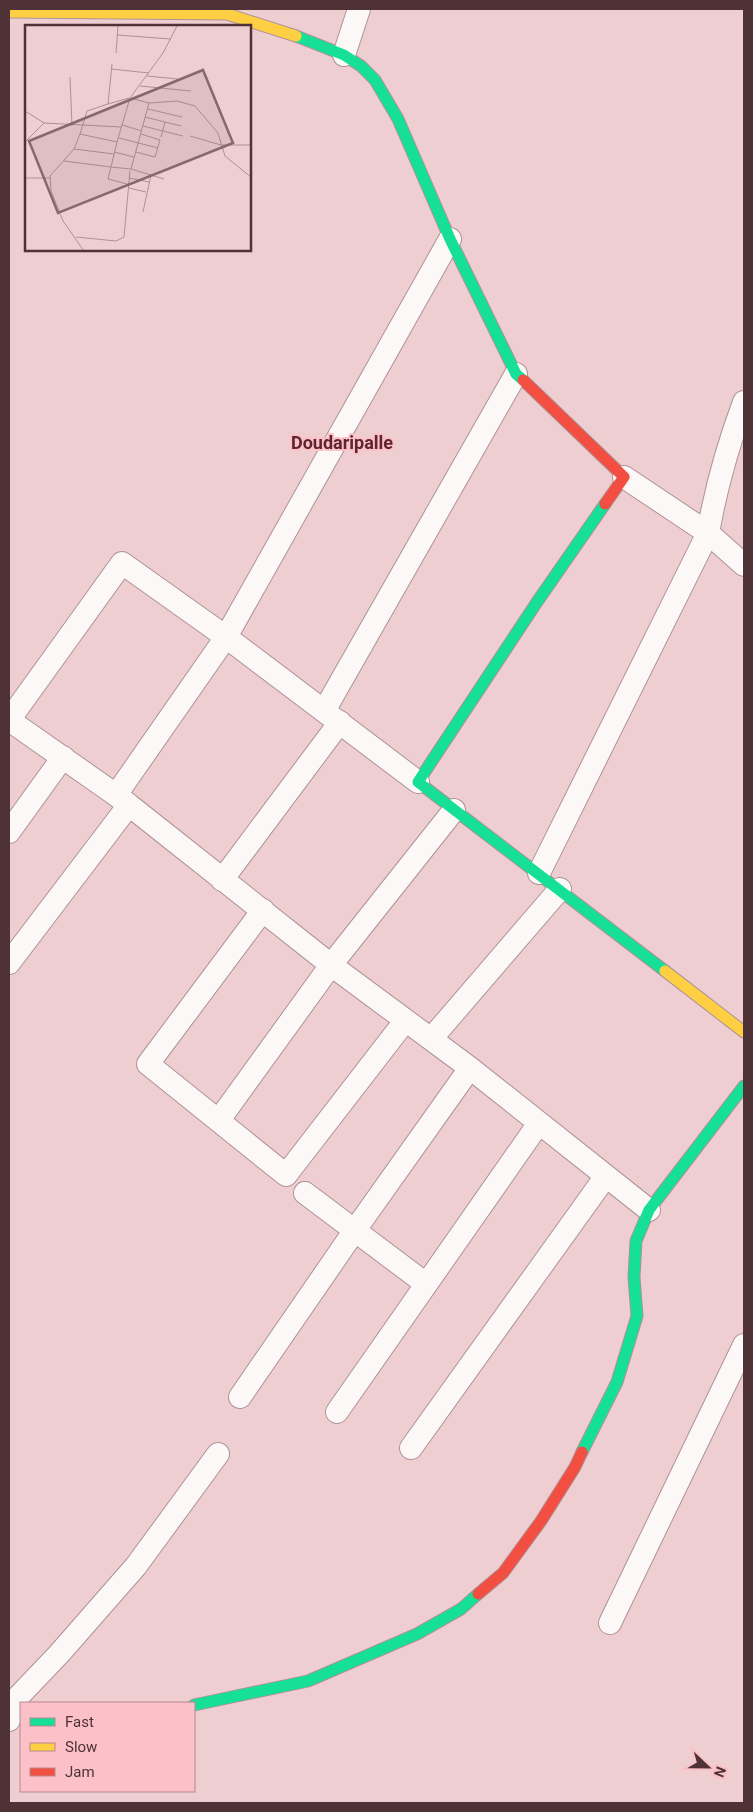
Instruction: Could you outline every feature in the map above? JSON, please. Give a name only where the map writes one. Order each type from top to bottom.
[{"type":"street","points":[[344,54],[359,9]]},
{"type":"street","points":[[9,12],[227,14],[297,36],[344,54],[361,66],[375,80],[398,119],[450,239],[516,374],[624,477],[708,533],[744,565]]},
{"type":"street","points":[[9,963],[122,800],[226,637],[450,239]]},
{"type":"street","points":[[222,880],[332,716],[516,374]]},
{"type":"street","points":[[540,873],[708,533],[714,496],[737,442],[744,402]]},
{"type":"street","points":[[418,782],[537,602],[624,477]]},
{"type":"street","points":[[649,1210],[470,1068],[331,965],[122,800],[9,720],[122,563],[332,716],[454,810],[540,873],[744,1032]]},
{"type":"street","points":[[9,832],[62,756]]},
{"type":"street","points":[[219,1120],[331,965],[454,810]]},
{"type":"street","points":[[431,1039],[560,889]]},
{"type":"street","points":[[263,910],[148,1064],[286,1175],[405,1021]]},
{"type":"street","points":[[240,1397],[470,1068]]},
{"type":"street","points":[[195,1706],[308,1681],[417,1634],[461,1609],[503,1573],[541,1522],[574,1467],[617,1382],[637,1316],[634,1278],[636,1241],[649,1210],[744,1086]]},
{"type":"street","points":[[337,1412],[539,1123]]},
{"type":"street","points":[[411,1448],[606,1176]]},
{"type":"street","points":[[305,1193],[426,1284]]},
{"type":"street","points":[[610,1622],[744,1345]]},
{"type":"street","points":[[17,1705],[136,1566],[218,1454]]},
{"type":"traffic: fast","points":[[296,36],[344,55],[361,66],[375,80],[398,119],[450,239],[516,374],[523,380]]},
{"type":"traffic: fast","points":[[605,504],[537,602],[418,782],[665,971]]},
{"type":"traffic: fast","points":[[582,1452],[617,1382],[637,1316],[634,1277],[636,1241],[649,1210],[744,1086]]},
{"type":"traffic: fast","points":[[195,1705],[308,1681],[417,1634],[461,1609],[478,1594]]},
{"type":"traffic: slow","points":[[9,12],[227,14],[296,36]]},
{"type":"traffic: slow","points":[[665,971],[744,1032]]},
{"type":"traffic: jam","points":[[523,380],[624,477],[605,504]]},
{"type":"traffic: jam","points":[[478,1594],[503,1573],[541,1521],[575,1467],[582,1452]]},
{"type":"district","name":"Doudaripalle","points":[[342,442]]}]
